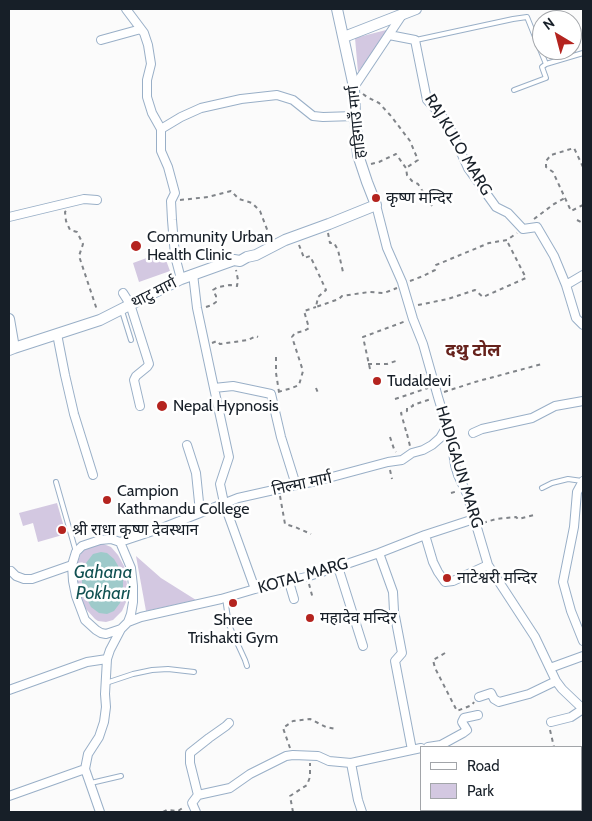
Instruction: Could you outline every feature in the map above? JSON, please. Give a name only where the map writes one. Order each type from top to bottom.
[{"type":"main road","name":"हाडिगाउँ मार्ग","points":[[337,9],[354,87],[357,145],[361,165],[376,205]]},
{"type":"main road","points":[[344,37],[416,9]]},
{"type":"main road","name":"थाटु मार्ग","points":[[12,349],[100,320],[193,274],[234,260],[240,261],[256,255],[300,234],[376,205]]},
{"type":"main road","points":[[9,318],[12,349]]},
{"type":"street","points":[[126,9],[141,29],[148,45],[150,64],[147,96],[152,113],[161,129],[161,151],[168,167],[175,193],[171,201],[175,256],[181,279]]},
{"type":"street","points":[[354,87],[402,15]]},
{"type":"street","points":[[101,40],[141,29]]},
{"type":"street","points":[[389,35],[415,40]]},
{"type":"street","name":"RAJ KULO MARG","points":[[415,40],[427,100],[447,122],[468,168],[496,207],[508,213],[523,229],[537,227],[554,256],[566,284],[576,318],[583,325]]},
{"type":"street","points":[[161,129],[201,108],[247,98],[277,95],[293,100],[313,116],[355,116]]},
{"type":"street","points":[[9,217],[84,199],[97,200]]},
{"type":"street","name":"HADIGAUN MARG","points":[[376,205],[387,248],[406,281],[413,319],[424,344],[451,440],[455,465],[467,494],[488,565],[536,637],[556,681],[583,709]]},
{"type":"street","points":[[193,274],[197,308],[229,457],[220,484],[224,503],[256,589]]},
{"type":"street","points":[[566,284],[583,276]]},
{"type":"street","points":[[123,293],[126,307],[149,364],[134,380],[140,406]]},
{"type":"street","points":[[57,334],[74,414],[92,475]]},
{"type":"street","points":[[214,388],[233,386],[275,393],[281,437],[296,485]]},
{"type":"street","points":[[473,433],[532,418],[555,406],[583,401]]},
{"type":"street","name":"निल्मा मार्ग","points":[[120,542],[162,528],[238,498],[402,460],[412,453],[423,450],[436,442],[447,426]]},
{"type":"street","points":[[187,444],[196,473],[200,512]]},
{"type":"street","points":[[583,481],[577,492],[574,527],[563,582],[571,611],[583,641]]},
{"type":"street","name":"KOTAL MARG","points":[[128,622],[141,617],[289,582],[380,553],[425,535],[475,522]]},
{"type":"street","points":[[425,535],[435,567],[445,582],[488,565]]},
{"type":"street","points":[[100,812],[85,769],[88,754],[99,737],[104,722],[108,659],[110,650],[121,629],[128,622],[132,608],[133,586],[131,568],[120,542],[111,538],[82,546],[76,552],[72,565],[76,596],[85,620],[90,626],[101,633],[113,633],[121,629]]},
{"type":"street","points":[[380,553],[393,592],[394,611],[402,653],[395,662],[412,750]]},
{"type":"street","points":[[11,571],[16,576],[32,579],[72,565]]},
{"type":"street","points":[[338,567],[363,646]]},
{"type":"street","points":[[289,582],[294,599]]},
{"type":"street","points":[[550,668],[583,656]]},
{"type":"street","points":[[9,690],[87,662],[108,659]]},
{"type":"street","points":[[479,697],[491,694],[499,702],[529,694],[556,681]]},
{"type":"street","points":[[551,722],[571,717],[583,709]]},
{"type":"street","points":[[434,746],[441,745],[466,730],[462,722],[464,718],[478,715]]},
{"type":"street","points":[[198,796],[190,763],[190,753],[229,723]]},
{"type":"street","points":[[196,812],[192,803],[198,796],[230,788],[250,774],[286,756],[318,756],[329,761],[352,763],[420,748]]},
{"type":"street","points":[[352,763],[358,800],[362,812]]},
{"type":"street","points":[[9,796],[85,769]]},
{"type":"lane","points":[[415,40],[527,17],[546,64]]},
{"type":"lane","points":[[514,90],[546,78],[542,67],[546,64],[583,52]]},
{"type":"lane","points":[[126,307],[131,340]]},
{"type":"lane","points":[[542,488],[568,478],[583,481]]},
{"type":"lane","points":[[56,482],[76,552]]},
{"type":"lane","points":[[225,598],[229,625],[247,666]]},
{"type":"lane","points":[[106,683],[152,670],[168,669],[194,672]]},
{"type":"lane","points":[[91,783],[121,776]]},
{"type":"path","points":[[354,87],[379,103],[410,141],[418,160],[406,168]]},
{"type":"path","points":[[583,167],[574,148],[551,155],[546,161],[546,167],[553,172],[571,211],[583,205]]},
{"type":"path","points":[[361,165],[379,162],[396,154],[406,168],[407,175],[418,184],[432,206]]},
{"type":"path","points":[[171,201],[208,197],[231,192],[239,199],[252,203],[260,211],[273,246]]},
{"type":"path","points":[[276,357],[275,393],[299,385],[303,371],[292,337],[295,333],[309,328],[304,312],[340,299],[342,296],[370,292],[384,294],[396,289],[406,281],[424,276],[435,270],[436,265],[489,243],[507,240],[544,211],[566,198]]},
{"type":"path","points":[[72,209],[65,212],[66,221],[70,230],[78,232],[83,244],[79,256],[100,320]]},
{"type":"path","points":[[577,220],[583,223]]},
{"type":"path","points":[[329,224],[329,231],[327,232],[330,243],[334,243],[338,250],[343,272]]},
{"type":"path","points":[[300,234],[298,240],[304,258],[310,256],[326,290],[318,297],[316,307]]},
{"type":"path","points":[[411,310],[411,307],[448,299],[473,290],[483,297],[526,278],[507,240]]},
{"type":"path","points":[[197,308],[212,305],[216,302],[213,290],[218,287],[237,286],[238,280],[234,260]]},
{"type":"path","points":[[370,369],[363,336],[413,319]]},
{"type":"path","points":[[205,345],[217,341],[220,344],[258,337]]},
{"type":"path","points":[[368,364],[387,364],[396,361]]},
{"type":"path","points":[[395,399],[407,394],[444,392],[542,364]]},
{"type":"path","points":[[405,386],[416,382],[415,376],[431,372]]},
{"type":"path","points":[[316,388],[318,393]]},
{"type":"path","points":[[406,431],[401,413],[407,412],[406,408],[413,406],[436,392]]},
{"type":"path","points":[[407,434],[412,453]]},
{"type":"path","points":[[390,437],[394,449],[402,460]]},
{"type":"path","points":[[279,489],[285,524],[311,534]]},
{"type":"path","points":[[475,522],[516,517],[518,519],[534,515]]},
{"type":"path","points":[[306,577],[313,599]]},
{"type":"path","points":[[445,653],[433,660],[435,668],[457,711],[472,704],[479,697]]},
{"type":"path","points":[[293,755],[283,728],[293,721],[310,718],[326,727],[336,728]]},
{"type":"path","points":[[293,812],[290,796],[307,785],[310,777],[309,764],[312,759],[318,756]]},
{"type":"path","points":[[163,812],[167,810],[178,811],[192,803]]},
{"type":"green space","points":[[390,29],[358,72],[355,38]]},
{"type":"green space","points":[[163,252],[170,271],[139,282],[133,263]]},
{"type":"green space","points":[[57,503],[66,534],[38,542],[33,523],[23,526],[19,513]]},
{"type":"green space","name":"Gahana Pokhari","points":[[101,543],[111,547],[118,555],[125,568],[127,585],[126,602],[122,611],[113,620],[106,622],[95,619],[85,608],[79,595],[76,570],[81,553],[88,547]]},
{"type":"green space","points":[[136,556],[161,578],[196,600],[146,611]]},
{"type":"water","name":"Gahana Pokhari","points":[[107,553],[114,559],[120,569],[123,580],[123,593],[120,603],[114,611],[107,614],[99,613],[91,607],[82,586],[82,574],[86,563],[93,554]]},
{"type":"place","name":"कृष्ण मन्दिर","points":[[376,198]]},
{"type":"place","name":"Community Urban Health Clinic","points":[[136,246]]},
{"type":"place","name":"Tudaldevi","points":[[377,381]]},
{"type":"place","name":"Nepal Hypnosis","points":[[162,406]]},
{"type":"place","name":"Campion Kathmandu College","points":[[107,500]]},
{"type":"place","name":"श्री राधा कृष्ण देवस्थान","points":[[62,530]]},
{"type":"place","name":"नाटेश्वरी मन्दिर","points":[[447,578]]},
{"type":"place","name":"Shree Trishakti Gym","points":[[233,603]]},
{"type":"place","name":"महादेव मन्दिर","points":[[310,618]]},
{"type":"district","name":"दथु टोल","points":[[473,351]]}]
